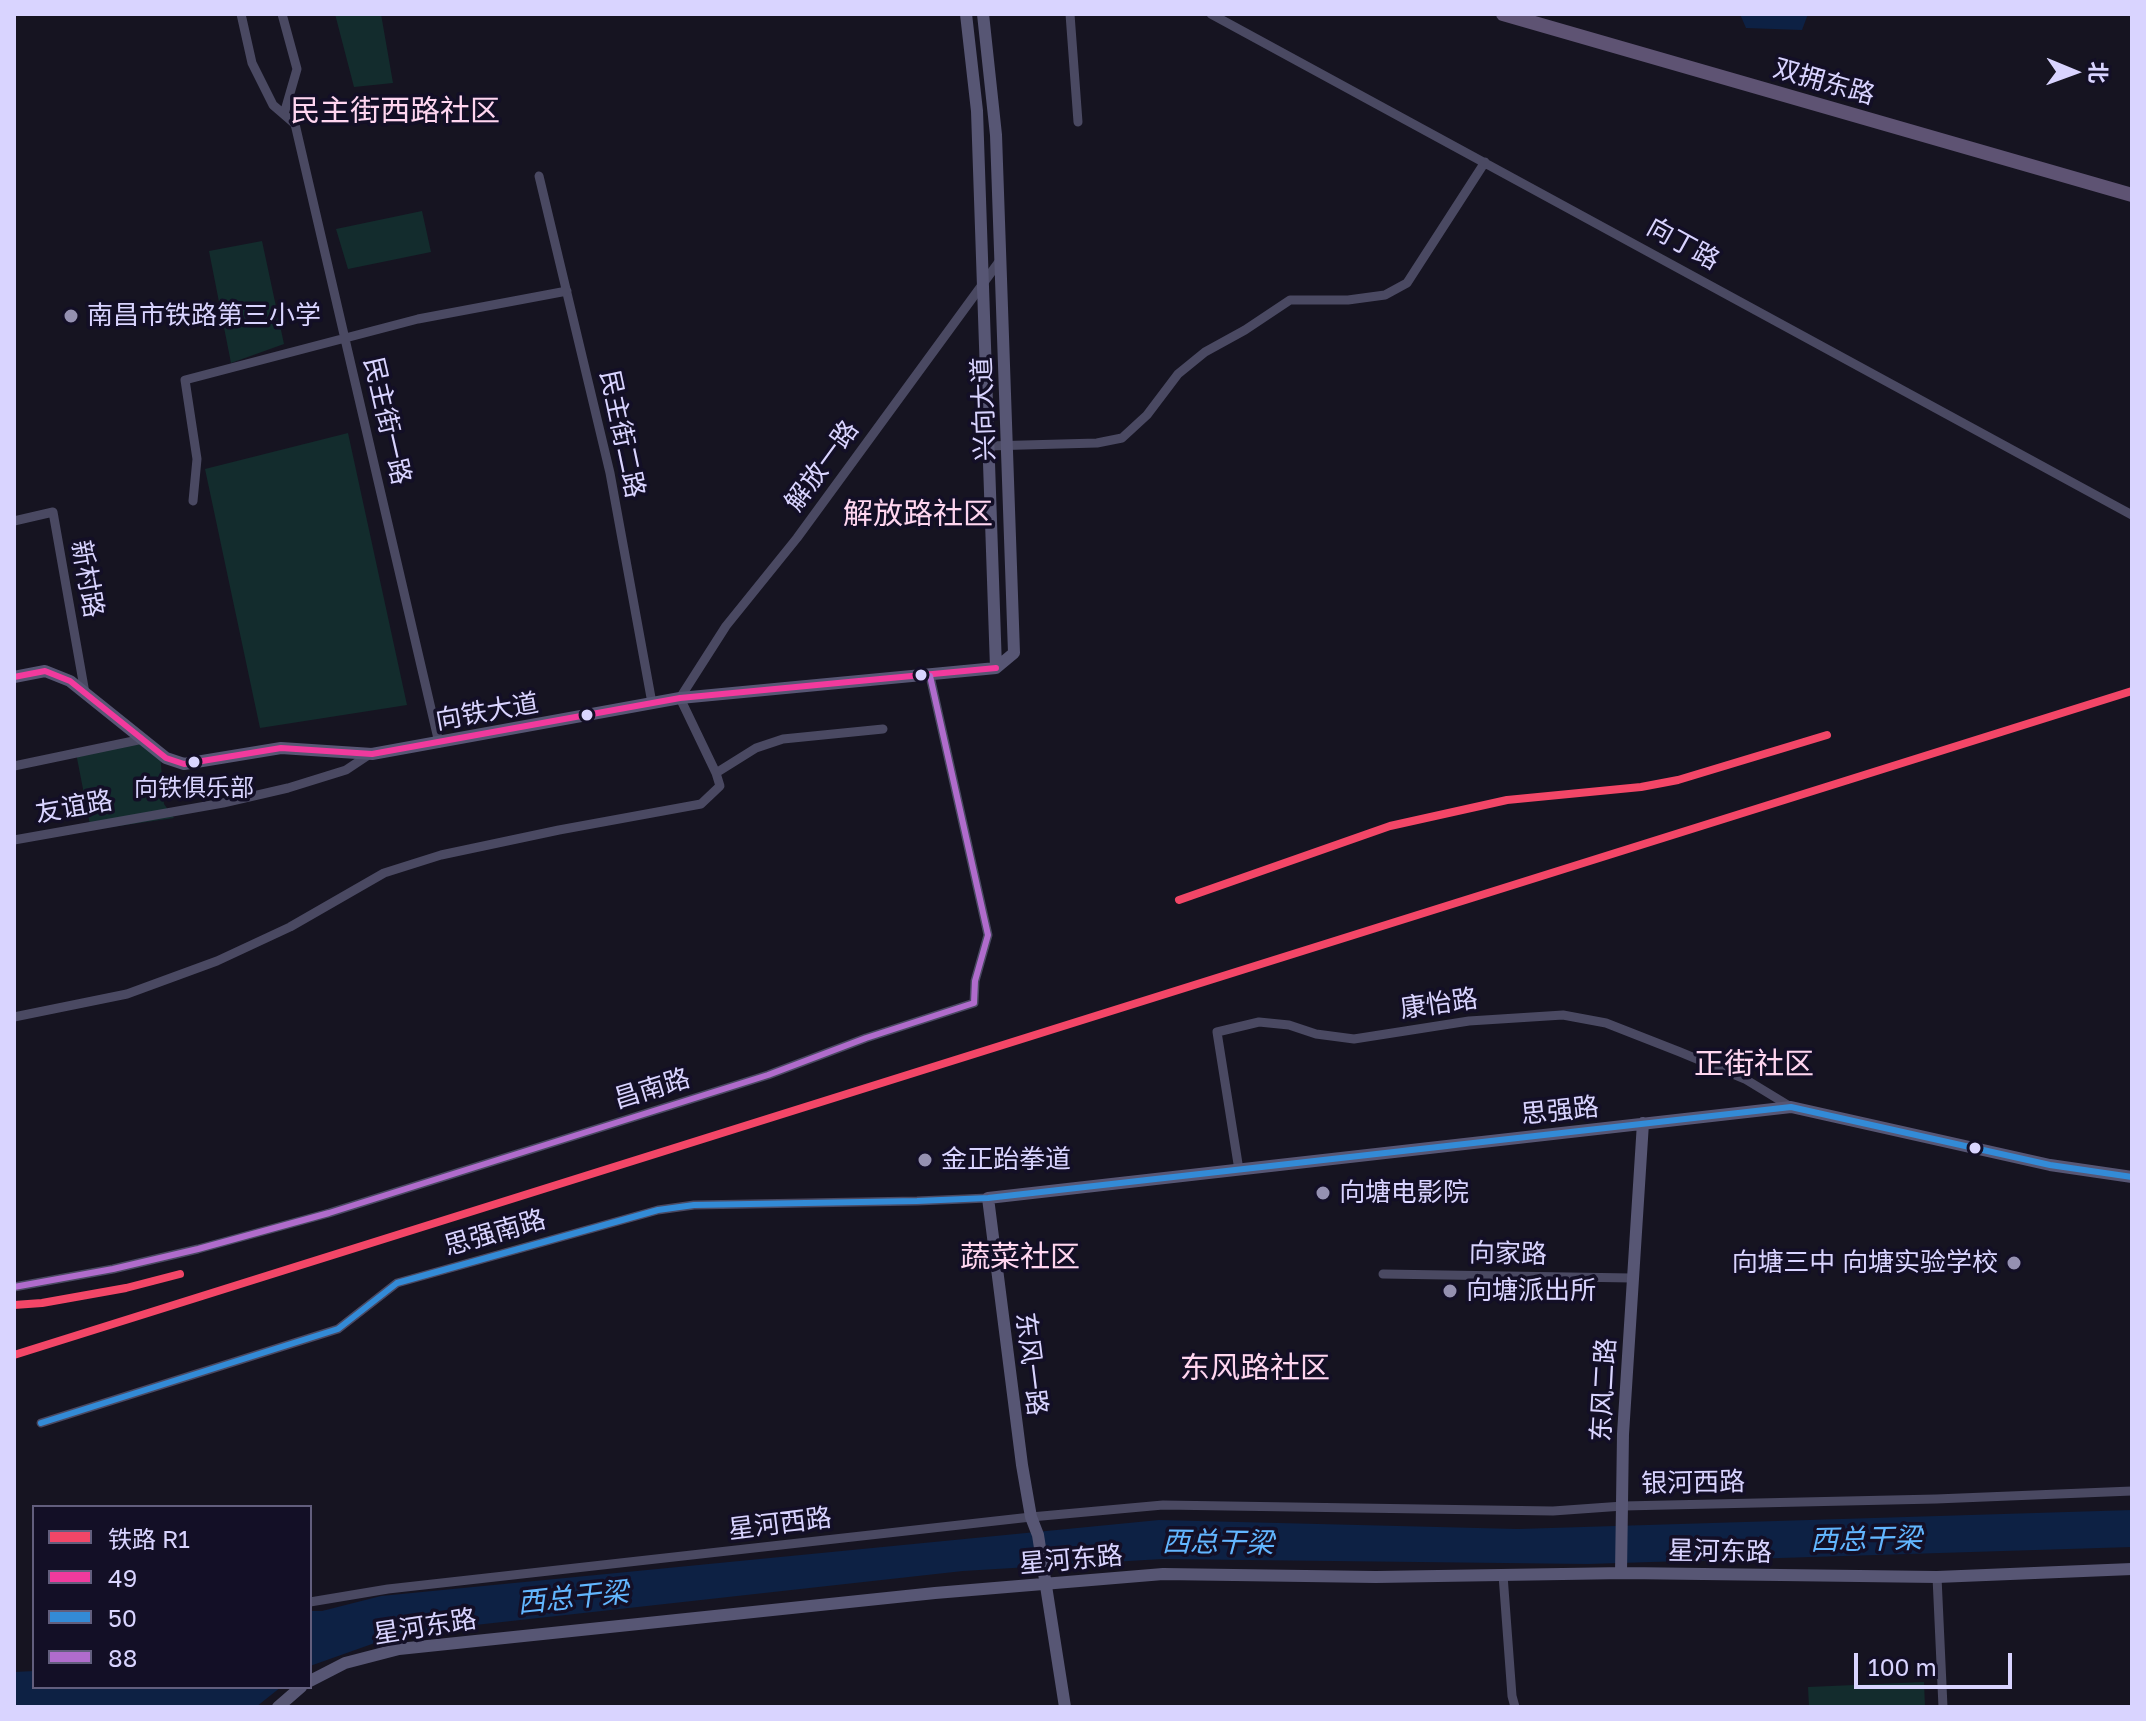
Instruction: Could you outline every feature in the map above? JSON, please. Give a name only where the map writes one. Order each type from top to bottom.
[{"type":"main road","name":"双拥东路","points":[[1503,14],[2132,195]]},
{"type":"street","name":"民主街一路","points":[[241,14],[252,63],[273,105],[295,124],[439,743]]},
{"type":"street","points":[[282,14],[297,69],[284,114]]},
{"type":"street","name":"兴向大道","points":[[966,14],[977,111],[996,668]]},
{"type":"street","name":"兴向大道","points":[[983,14],[994,105],[1014,653],[996,668]]},
{"type":"street","points":[[1070,14],[1078,122]]},
{"type":"street","name":"向丁路","points":[[1211,14],[2132,515]]},
{"type":"street","points":[[988,446],[1097,443],[1122,438],[1147,415],[1178,374],[1205,352],[1290,300],[1348,300],[1385,295],[1407,283],[1485,162]]},
{"type":"street","name":"民主街二路","points":[[539,176],[610,473],[652,703]]},
{"type":"street","name":"解放一路","points":[[680,698],[726,626],[797,538],[1001,259]]},
{"type":"street","points":[[193,501],[197,459],[185,380],[241,367],[344,336],[567,291]]},
{"type":"street","name":"新村路","points":[[14,521],[53,512],[85,693]]},
{"type":"street","name":"向铁大道","points":[[14,677],[45,671],[70,681],[166,758],[184,764],[281,748],[372,754],[680,698],[996,668]]},
{"type":"street","name":"昌南路","points":[[14,1287],[170,1256],[329,1213],[768,1075],[866,1038],[974,1003],[975,981],[988,935],[930,676]]},
{"type":"street","points":[[14,1017],[127,994],[217,961],[290,927],[384,873],[441,855],[701,804],[720,786],[680,698]]},
{"type":"street","points":[[716,773],[756,748],[783,739],[883,729]]},
{"type":"street","points":[[14,766],[143,739]]},
{"type":"street","name":"友谊路","points":[[14,840],[223,803],[288,788],[346,770],[372,754]]},
{"type":"street","name":"康怡路","points":[[1239,1170],[1217,1032],[1259,1022],[1354,1039],[1469,1021],[1563,1015],[1606,1023],[1656,1042],[1745,1079],[1791,1107]]},
{"type":"street","name":"思强路","points":[[988,1198],[1791,1107],[2050,1165],[2132,1177]]},
{"type":"street","name":"东风二路","points":[[1621,1569],[1620,1510],[1643,1123]]},
{"type":"street","name":"思强南路","points":[[41,1423],[338,1329],[397,1283],[658,1210],[694,1205],[988,1198]]},
{"type":"street","name":"东风一路","points":[[988,1198],[1018,1437],[1046,1584]]},
{"type":"street","name":"向家路","points":[[1383,1274],[1632,1278]]},
{"type":"street","name":"银河西路","points":[[1255,1506],[1620,1510],[2132,1491]]},
{"type":"street","name":"星河西路","points":[[312,1602],[388,1589],[1031,1517],[1163,1505],[1255,1506]]},
{"type":"street","name":"星河东路","points":[[312,1680],[345,1663],[399,1649],[1163,1574],[1376,1577],[1621,1569],[1937,1577],[2132,1569]]},
{"type":"street","points":[[1503,1575],[1515,1707]]},
{"type":"street","points":[[1937,1577],[1943,1707]]},
{"type":"street","points":[[1046,1584],[1065,1707]]},
{"type":"street","points":[[278,1707],[299,1689]]},
{"type":"green space","points":[[335,14],[381,14],[393,83],[354,87]]},
{"type":"green space","points":[[422,211],[431,252],[348,269],[336,229]]},
{"type":"green space","points":[[262,241],[284,344],[231,363],[209,251]]},
{"type":"green space","points":[[348,433],[407,705],[260,728],[205,469]]},
{"type":"green space","points":[[146,741],[160,752],[164,804],[174,818],[91,830],[76,753]]},
{"type":"green space","points":[[1924,1682],[1925,1707],[1809,1707],[1808,1687]]},
{"type":"water","points":[[1740,14],[1808,14],[1802,30],[1746,28]]},
{"type":"water","name":"西总干梁","points":[[2132,1510],[2132,1547],[1588,1564],[1162,1559],[963,1571],[403,1633],[312,1665],[312,1611],[381,1596],[1159,1520],[1518,1529]]},
{"type":"water","points":[[32,1671],[32,1689],[278,1689],[256,1707],[14,1707],[14,1672]]},
{"type":"rail line","name":"R1","points":[[14,1355],[2132,691]]},
{"type":"rail line","name":"R1","points":[[1179,900],[1390,826],[1507,800],[1641,787],[1678,780],[1827,735]]},
{"type":"rail line","name":"R1","points":[[14,1305],[126,1288],[180,1274]]},
{"type":"transit line","name":"49","points":[[14,677],[45,671],[70,681],[166,758],[184,764],[281,748],[372,754],[680,698],[996,668]]},
{"type":"transit line","name":"88","points":[[14,1287],[113,1269],[329,1213],[768,1075],[866,1038],[974,1003],[975,981],[988,935],[930,676]]},
{"type":"transit line","name":"50","points":[[41,1423],[338,1329],[397,1283],[658,1210],[694,1205],[988,1198],[1791,1107],[2050,1165],[2132,1177]]},
{"type":"place","name":"南昌市铁路第三小学","points":[[71,316]]},
{"type":"place","name":"向铁俱乐部","points":[[194,762]]},
{"type":"place","name":"金正跆拳道","points":[[925,1160]]},
{"type":"place","name":"向塘电影院","points":[[1323,1193]]},
{"type":"place","name":"向塘三中 向塘实验学校","points":[[2014,1263]]},
{"type":"place","name":"向塘派出所","points":[[1450,1291]]},
{"type":"district","name":"民主街西路社区","points":[[395,111]]},
{"type":"district","name":"解放路社区","points":[[918,514]]},
{"type":"district","name":"正街社区","points":[[1754,1064]]},
{"type":"district","name":"蔬菜社区","points":[[1020,1257]]},
{"type":"district","name":"东风路社区","points":[[1255,1368]]}]
